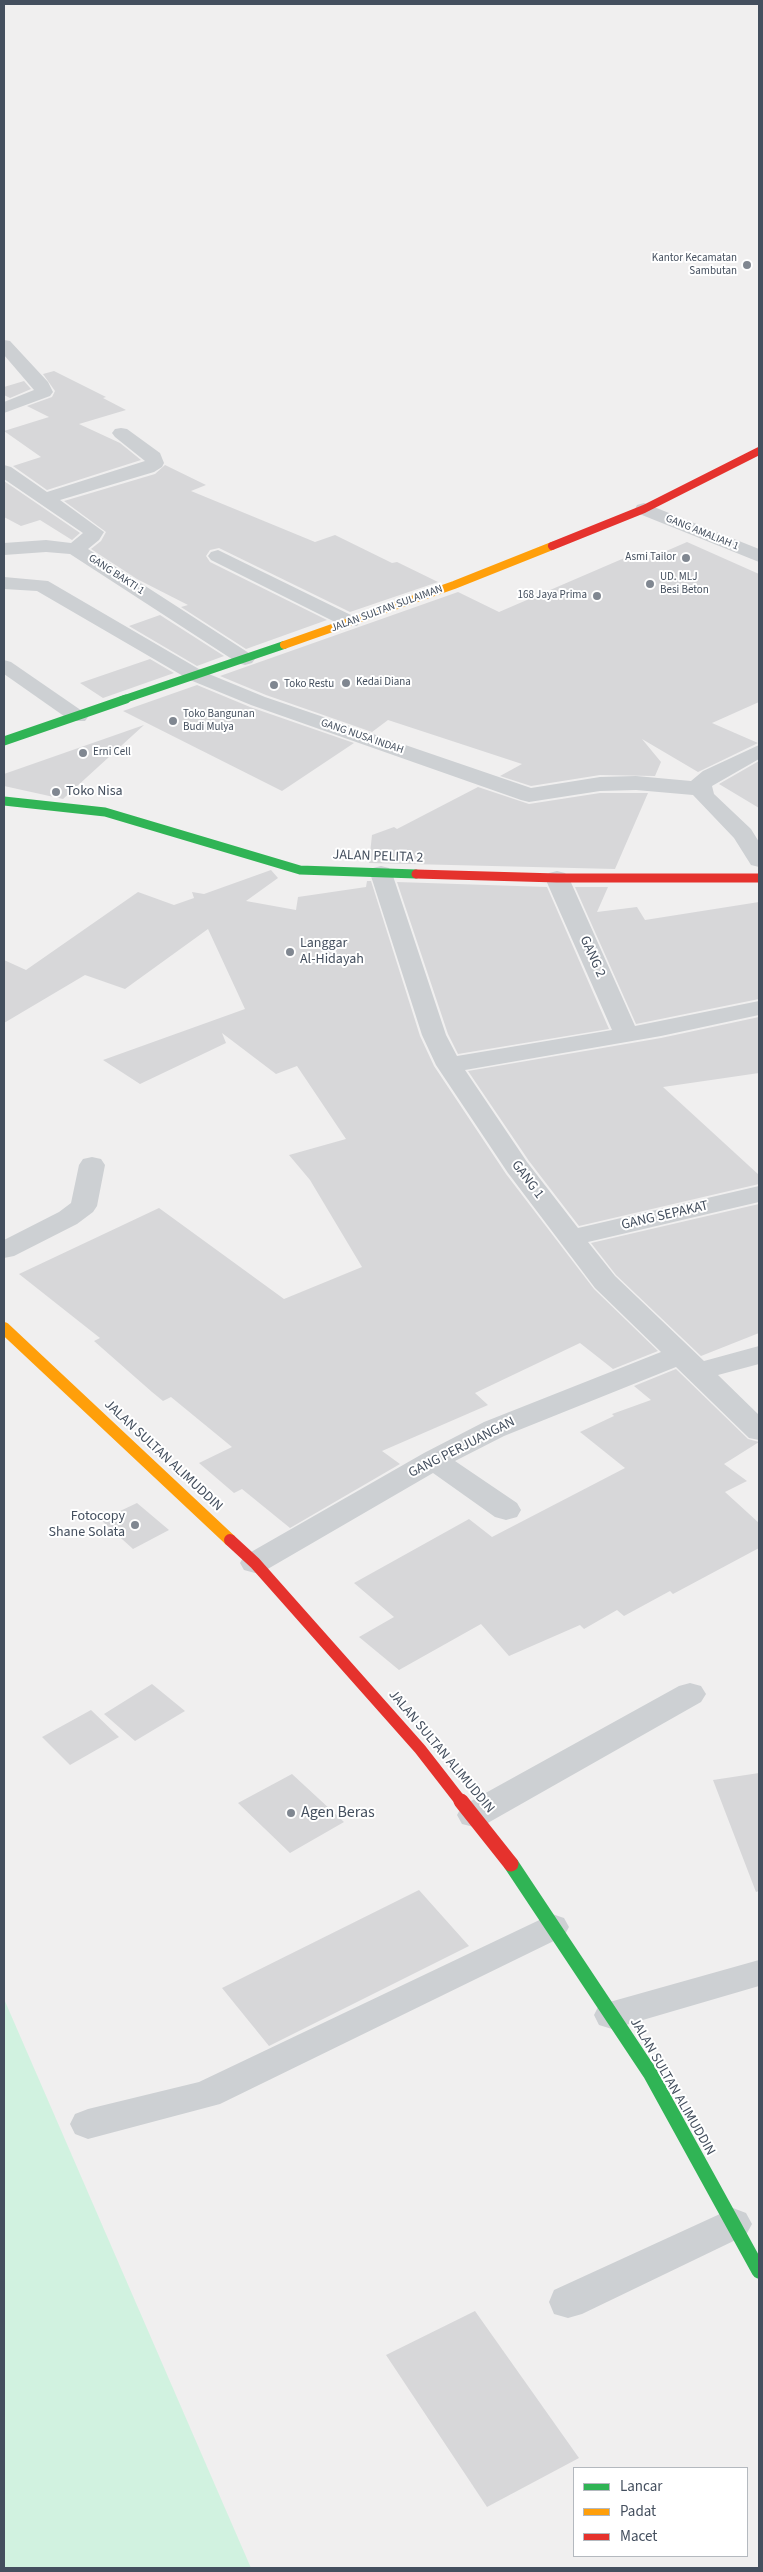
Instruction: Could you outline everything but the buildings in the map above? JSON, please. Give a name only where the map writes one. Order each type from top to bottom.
[{"type":"main road","name":"JALAN SULTAN SULAIMAN","points":[[4,741],[78,718],[454,585],[644,510],[759,451]]},
{"type":"main road","name":"JALAN PELITA 2","points":[[4,801],[105,812],[158,826],[300,870],[557,878],[759,878]]},
{"type":"main road","name":"JALAN SULTAN ALIMUDDIN","points":[[4,1328],[255,1562],[420,1749],[499,1846],[650,2073],[759,2272]]},
{"type":"street","points":[[4,345],[42,386],[44,392],[4,408]]},
{"type":"street","points":[[44,499],[147,468],[155,463],[153,457],[120,433]]},
{"type":"street","name":"GANG BAKTI 1","points":[[4,471],[94,532],[92,536],[75,549],[245,659]]},
{"type":"street","name":"GANG AMALIAH 1","points":[[644,510],[759,556]]},
{"type":"street","points":[[4,549],[46,546],[75,549]]},
{"type":"street","points":[[218,556],[350,622]]},
{"type":"street","name":"GANG NUSA INDAH","points":[[4,583],[41,585],[197,676],[258,701],[529,795],[600,784],[636,784],[701,789]]},
{"type":"street","points":[[759,751],[700,784],[704,796],[743,834],[759,860]]},
{"type":"street","name":"GANG 1","points":[[381,873],[434,1035],[449,1065],[518,1168],[605,1282],[759,1431]]},
{"type":"street","name":"GANG 2","points":[[557,878],[627,1035]]},
{"type":"street","points":[[449,1065],[627,1035],[759,1008]]},
{"type":"street","points":[[4,1250],[68,1218],[84,1206],[92,1165]]},
{"type":"street","name":"GANG SEPAKAT","points":[[571,1238],[759,1194]]},
{"type":"street","name":"GANG PERJUANGAN","points":[[255,1562],[434,1460],[528,1415],[689,1364],[759,1355]]},
{"type":"street","points":[[434,1460],[506,1510]]},
{"type":"street","points":[[474,1815],[690,1694]]},
{"type":"street","points":[[88,2124],[207,2094],[552,1926]]},
{"type":"street","points":[[612,2015],[759,1973]]},
{"type":"street","points":[[568,2302],[733,2224]]},
{"type":"lane","points":[[4,666],[78,718]]},
{"type":"green space","points":[[4,1999],[251,2568],[4,2568]]},
{"type":"traffic: fast","points":[[4,741],[284,645]]},
{"type":"traffic: fast","points":[[4,801],[105,812],[300,870],[416,874]]},
{"type":"traffic: fast","points":[[511,1864],[650,2073],[759,2271]]},
{"type":"traffic: slow","points":[[284,645],[454,585],[552,546]]},
{"type":"traffic: slow","points":[[4,1328],[230,1540]]},
{"type":"traffic: jam","points":[[552,546],[644,509],[759,451]]},
{"type":"traffic: jam","points":[[416,874],[557,878],[759,878]]},
{"type":"traffic: jam","points":[[230,1540],[255,1563],[420,1749],[511,1864]]},
{"type":"place","name":"Kantor Kecamatan Sambutan","points":[[747,265]]},
{"type":"place","name":"Asmi Tailor","points":[[686,558]]},
{"type":"place","name":"UD. MLJ Besi Beton","points":[[650,584]]},
{"type":"place","name":"168 Jaya Prima","points":[[597,596]]},
{"type":"place","name":"Kedai Diana","points":[[346,683]]},
{"type":"place","name":"Toko Restu","points":[[274,685]]},
{"type":"place","name":"Toko Bangunan Budi Mulya","points":[[173,721]]},
{"type":"place","name":"Erni Cell","points":[[83,753]]},
{"type":"place","name":"Toko Nisa","points":[[56,792]]},
{"type":"place","name":"Langgar Al-Hidayah","points":[[290,952]]},
{"type":"place","name":"Fotocopy Shane Solata","points":[[135,1525]]},
{"type":"place","name":"Agen Beras","points":[[291,1813]]}]
